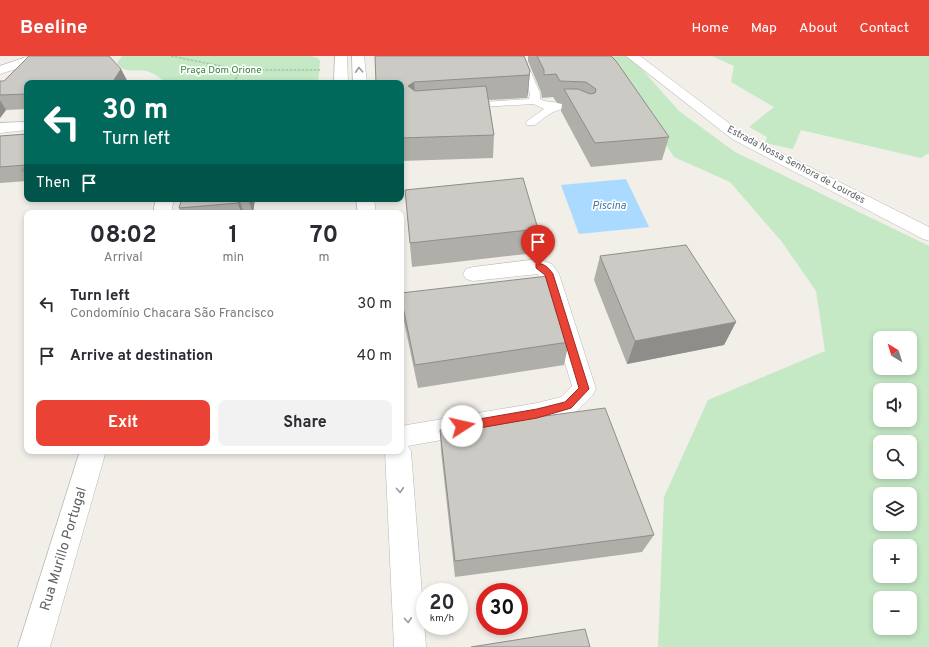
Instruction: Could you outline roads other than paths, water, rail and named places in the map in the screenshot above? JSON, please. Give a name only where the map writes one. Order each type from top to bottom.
[{"type":"street","points":[[0,70],[42,56]]},
{"type":"street","points":[[341,56],[341,76]]},
{"type":"street","points":[[358,56],[360,80]]},
{"type":"street","name":"Estrada Nossa Senhora de Lourdes","points":[[632,56],[737,136],[929,235]]},
{"type":"street","points":[[0,118],[24,117]]},
{"type":"street","points":[[0,128],[24,126]]},
{"type":"street","points":[[404,436],[537,413],[568,405],[584,389],[549,274],[545,269],[538,266],[473,274]]},
{"type":"street","name":"Rua Murillo Portugal","points":[[34,647],[92,454]]},
{"type":"street","points":[[398,454],[410,647]]},
{"type":"lane","points":[[519,57],[535,93],[535,99],[533,100]]},
{"type":"lane","points":[[454,107],[523,103],[533,100],[546,106],[576,107],[586,113]]},
{"type":"lane","points":[[531,123],[553,107]]},
{"type":"water","name":"Piscina","points":[[626,179],[649,227],[579,234],[561,185]]},
{"type":"park label","name":"Praça Dom Orione","points":[[221,70]]}]
